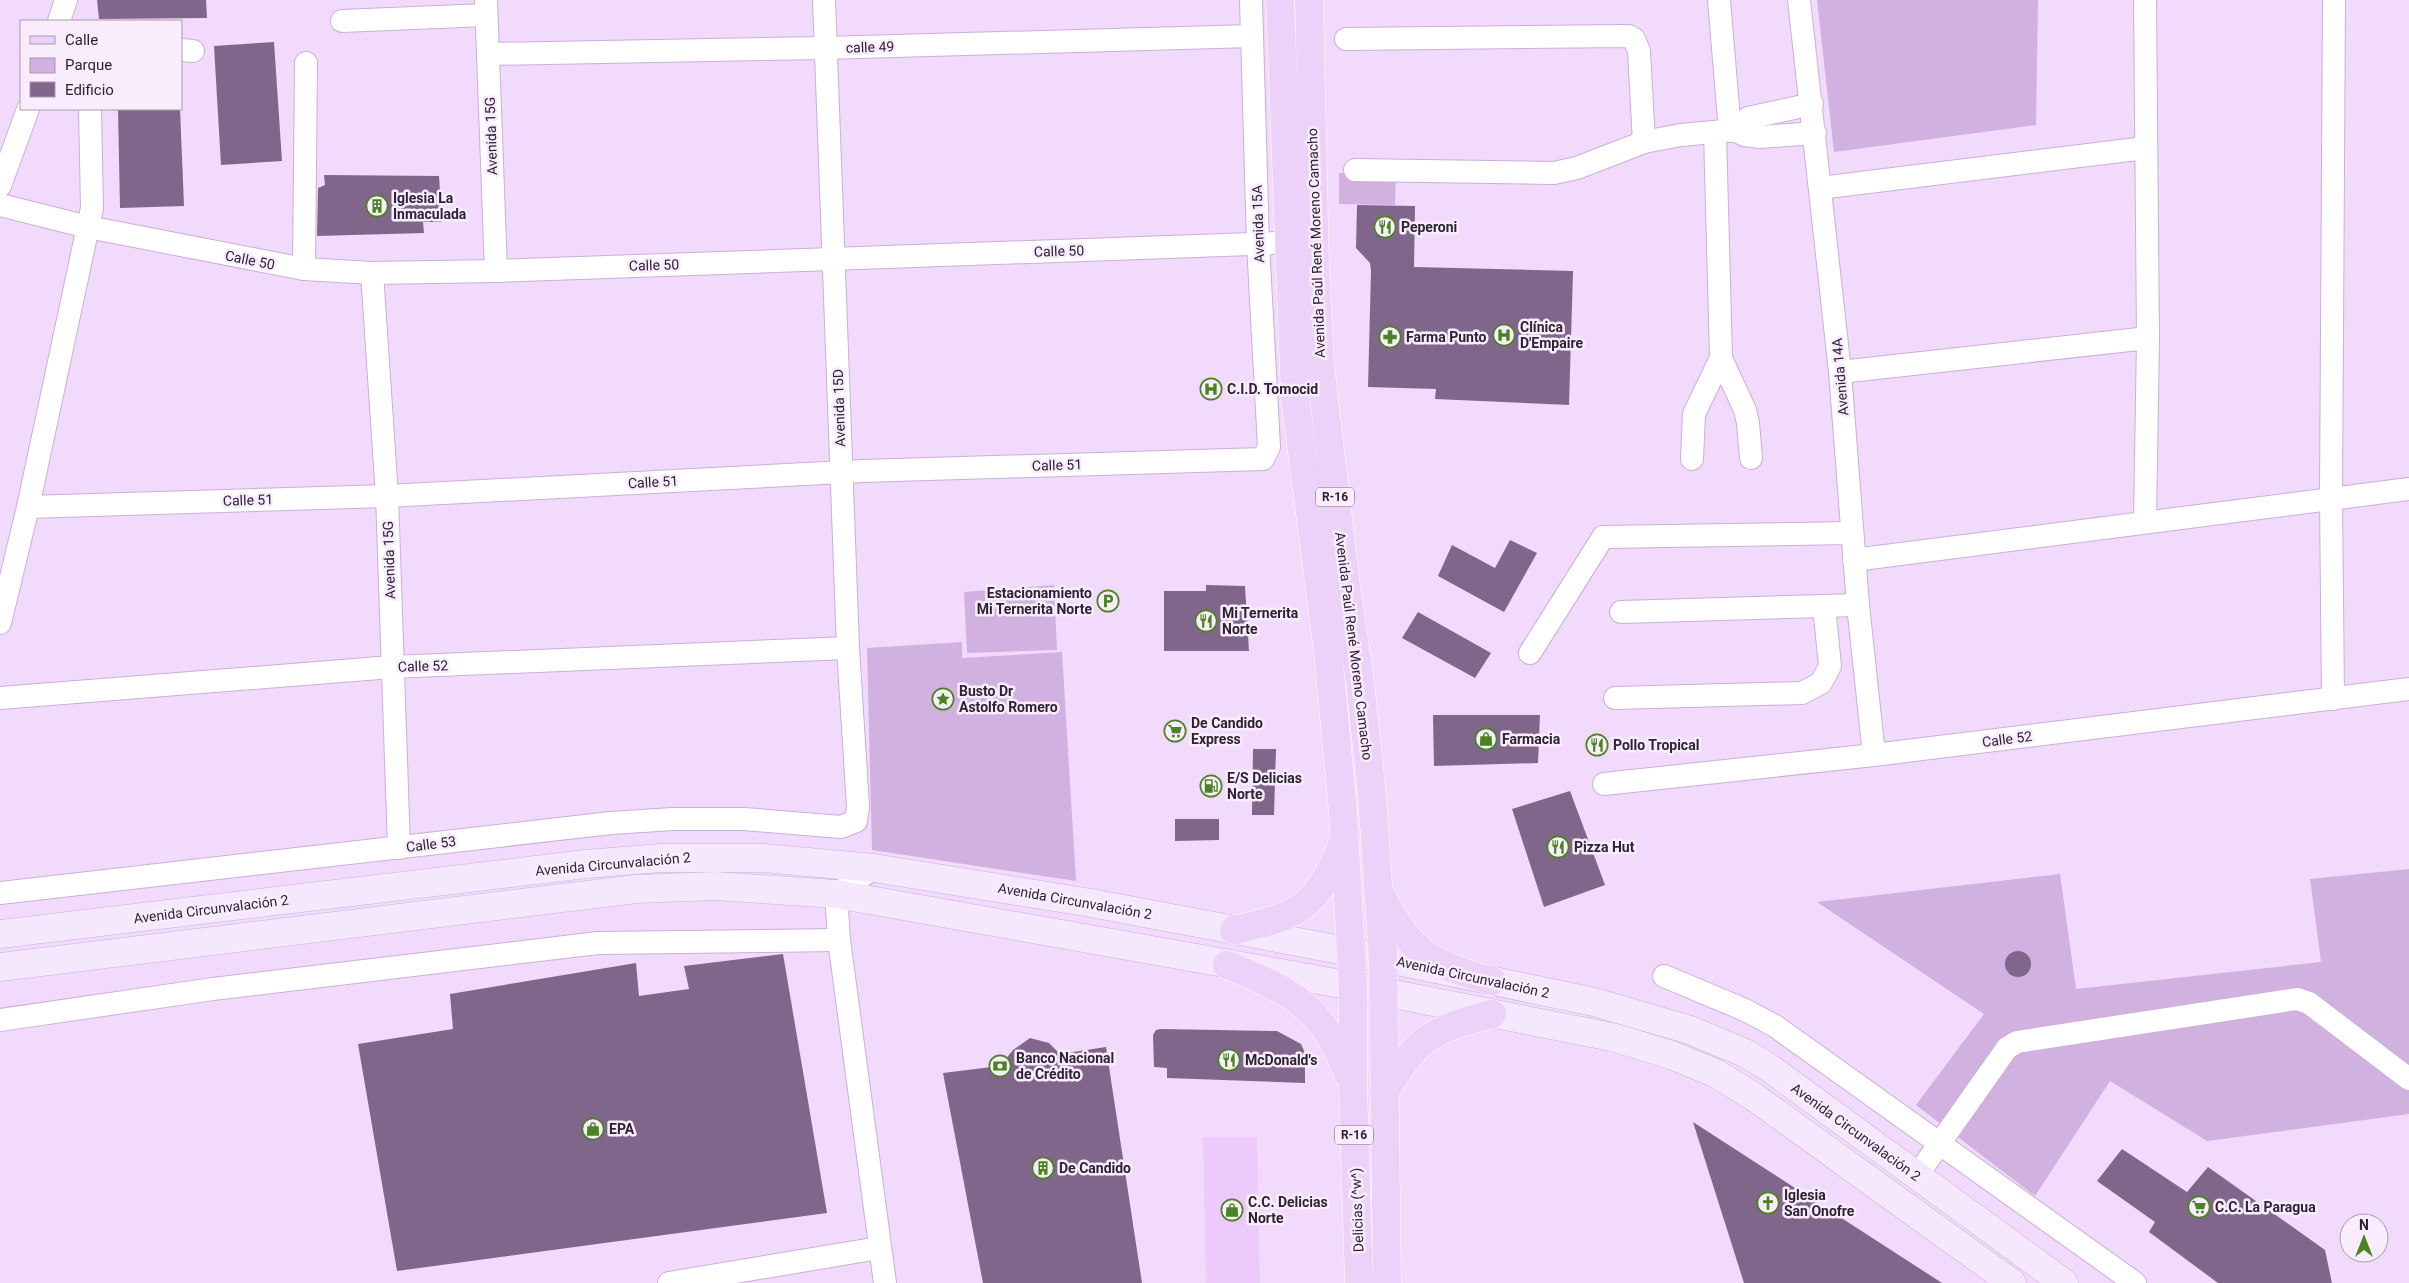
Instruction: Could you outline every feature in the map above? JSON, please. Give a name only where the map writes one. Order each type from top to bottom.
[{"type":"main road","name":"Avenida Paúl René Moreno Camacho","points":[[1280,0],[1303,242],[1360,682],[1372,795],[1384,992]]},
{"type":"main road","name":"Avenida Paúl René Moreno Camacho","points":[[1309,0],[1303,242],[1296,397],[1335,720],[1353,986]]},
{"type":"main road","points":[[1234,930],[1276,921],[1300,909],[1319,891],[1330,876],[1344,841]]},
{"type":"main road","name":"Avenida Circunvalación 2","points":[[0,934],[626,860],[691,857],[763,858],[874,868],[1091,903],[1383,958],[1594,1002],[1690,1030],[1719,1041],[1771,1069],[1916,1177],[2064,1283]]},
{"type":"main road","name":"Avenida Circunvalación 2","points":[[0,967],[636,890],[715,886],[836,894],[1353,986],[1612,1037],[1671,1055],[1715,1073],[1754,1097],[2012,1283]]},
{"type":"main road","points":[[1378,889],[1397,926],[1410,942],[1427,956],[1450,969],[1492,981]]},
{"type":"main road","points":[[1227,965],[1274,984],[1310,1009],[1336,1044],[1353,1087]]},
{"type":"main road","name":"Delicias (^w^)","points":[[1353,986],[1353,1087],[1359,1283]]},
{"type":"main road","name":"Delicias (^w^)","points":[[1384,992],[1387,1283]]},
{"type":"main road","points":[[1384,1093],[1405,1059],[1423,1041],[1447,1027],[1492,1014]]},
{"type":"street","points":[[59,20],[66,0]]},
{"type":"street","name":"Avenida 15D","points":[[824,0],[848,648],[857,815]]},
{"type":"street","name":"Avenida 15A","points":[[1251,0],[1258,244],[1269,447]]},
{"type":"street","points":[[1692,459],[1694,414],[1721,358],[1727,131],[1719,0]]},
{"type":"street","name":"Avenida 14A","points":[[1799,0],[1812,104],[1840,372],[1854,560],[1874,755]]},
{"type":"street","points":[[2145,0],[2148,338],[2145,522]]},
{"type":"street","points":[[2333,699],[2331,499],[2334,0]]},
{"type":"street","points":[[342,21],[486,7]]},
{"type":"street","name":"Avenida 15G","points":[[486,7],[496,271]]},
{"type":"street","name":"calle 49","points":[[488,54],[825,48],[1252,36]]},
{"type":"street","points":[[1346,38],[1629,36],[1634,39],[1639,51],[1644,142]]},
{"type":"street","points":[[304,269],[306,63]]},
{"type":"street","points":[[1727,131],[1748,118],[1812,104]]},
{"type":"street","points":[[0,186],[28,110]]},
{"type":"street","points":[[0,623],[28,507],[92,208],[90,110]]},
{"type":"street","points":[[1355,170],[1554,173],[1577,168],[1644,142],[1681,135],[1727,131],[1760,137],[1815,133]]},
{"type":"street","points":[[1820,188],[2145,148]]},
{"type":"street","name":"Calle 50","points":[[0,206],[88,227],[304,269],[372,273],[496,271],[1303,242]]},
{"type":"street","name":"Avenida 15G","points":[[372,273],[387,496],[399,848]]},
{"type":"street","points":[[1840,372],[2148,338]]},
{"type":"street","points":[[1721,358],[1745,410],[1748,423],[1750,458]]},
{"type":"street","name":"Calle 51","points":[[28,507],[387,496],[842,472],[1263,459],[1269,447]]},
{"type":"street","points":[[1854,560],[2409,489]]},
{"type":"street","points":[[1530,653],[1603,538],[1852,533]]},
{"type":"street","points":[[1621,612],[1858,604]]},
{"type":"street","points":[[1615,698],[1802,693],[1821,683],[1830,666],[1824,606]]},
{"type":"street","name":"Calle 52","points":[[0,698],[392,668],[848,648]]},
{"type":"street","name":"Calle 52","points":[[1604,784],[1874,755],[2409,689]]},
{"type":"street","name":"Calle 53","points":[[0,893],[611,823],[673,819],[744,819],[841,827],[856,821],[857,815]]},
{"type":"street","points":[[874,868],[836,894],[839,940],[885,1283]]},
{"type":"street","points":[[0,1020],[213,989],[598,943],[839,940]]},
{"type":"street","points":[[1664,976],[1745,1010],[1775,1026],[2134,1283]]},
{"type":"street","points":[[1916,1177],[2007,1048],[2017,1042],[2297,999],[2309,1003],[2409,1079]]},
{"type":"street","points":[[669,1283],[879,1248]]},
{"type":"shaded area","name":"C.C. Delicias Norte","points":[[1203,1137],[1257,1137],[1260,1283],[1206,1283]]},
{"type":"green space","points":[[1817,0],[2038,0],[2036,125],[1834,152]]},
{"type":"green space","points":[[1339,173],[1396,174],[1395,205],[1339,204]]},
{"type":"green space","points":[[1054,585],[1057,650],[967,653],[964,592]]},
{"type":"green space","points":[[962,642],[962,658],[1062,652],[1076,881],[872,850],[867,648]]},
{"type":"green space","points":[[2409,869],[2409,1114],[2207,1141],[2110,1081],[2035,1196],[1916,1105],[1984,1014],[1817,902],[2060,874],[2076,989],[2321,962],[2310,879]]},
{"type":"building","points":[[97,0],[206,0],[207,18],[99,19]]},
{"type":"building","points":[[274,42],[282,161],[221,165],[214,46]]},
{"type":"building","points":[[118,110],[180,110],[184,206],[120,208]]},
{"type":"building","name":"Iglesia La Inmaculada","points":[[324,175],[439,176],[442,222],[423,222],[424,233],[317,236],[318,188],[325,185]]},
{"type":"building","name":"Clínica D'Empaire","points":[[1357,205],[1415,206],[1414,267],[1573,271],[1569,405],[1435,399],[1436,389],[1368,387],[1371,271],[1370,263],[1356,248]]},
{"type":"building","points":[[1510,540],[1537,553],[1504,612],[1438,576],[1452,545],[1495,568]]},
{"type":"building","name":"Mi Ternerita Norte","points":[[1206,585],[1245,586],[1249,651],[1164,651],[1164,591],[1206,591]]},
{"type":"building","points":[[1418,612],[1491,653],[1475,678],[1402,638]]},
{"type":"building","name":"Farmacia","points":[[1433,715],[1540,715],[1538,763],[1434,766]]},
{"type":"building","points":[[1253,749],[1276,749],[1274,815],[1252,815]]},
{"type":"building","name":"Pizza Hut","points":[[1570,791],[1605,885],[1544,907],[1512,809]]},
{"type":"building","points":[[1175,819],[1219,819],[1219,840],[1175,841]]},
{"type":"building","points":[[2018,951],[2027,955],[2031,964],[2027,973],[2018,977],[2009,973],[2005,964],[2009,955]]},
{"type":"building","name":"EPA","points":[[783,954],[827,1213],[397,1271],[358,1044],[453,1029],[450,994],[636,963],[639,996],[689,989],[684,966]]},
{"type":"building","name":"McDonald's","points":[[1156,1030],[1277,1031],[1301,1044],[1305,1053],[1305,1083],[1167,1078],[1167,1068],[1154,1067],[1153,1035]]},
{"type":"building","name":"De Candido","points":[[1030,1038],[1049,1043],[1060,1054],[1106,1047],[1142,1283],[983,1283],[943,1073],[1000,1066],[1013,1050]]},
{"type":"building","name":"Iglesia San Onofre","points":[[1693,1122],[1942,1283],[1744,1283]]},
{"type":"building","name":"C.C. La Paragua","points":[[2122,1149],[2187,1192],[2208,1167],[2325,1250],[2332,1283],[2218,1283],[2149,1232],[2155,1222],[2097,1181]]},
{"type":"place","name":"Iglesia La Inmaculada","points":[[377,206]]},
{"type":"place","name":"Peperoni","points":[[1385,227]]},
{"type":"place","name":"Clínica D'Empaire","points":[[1504,335]]},
{"type":"place","name":"Farma Punto","points":[[1390,337]]},
{"type":"place","name":"C.I.D. Tomocid","points":[[1211,389]]},
{"type":"place","name":"Estacionamiento Mi Ternerita Norte","points":[[1108,601]]},
{"type":"place","name":"Mi Ternerita Norte","points":[[1206,621]]},
{"type":"place","name":"Busto Dr Astolfo Romero","points":[[943,699]]},
{"type":"place","name":"De Candido Express","points":[[1175,731]]},
{"type":"place","name":"Farmacia","points":[[1486,739]]},
{"type":"place","name":"Pollo Tropical","points":[[1597,745]]},
{"type":"place","name":"E/S Delicias Norte","points":[[1211,786]]},
{"type":"place","name":"Pizza Hut","points":[[1558,847]]},
{"type":"place","name":"McDonald's","points":[[1229,1060]]},
{"type":"place","name":"Banco Nacional de Crédito","points":[[1000,1066]]},
{"type":"place","name":"EPA","points":[[593,1129]]},
{"type":"place","name":"De Candido","points":[[1043,1168]]},
{"type":"place","name":"Iglesia San Onofre","points":[[1768,1203]]},
{"type":"place","name":"C.C. La Paragua","points":[[2199,1207]]},
{"type":"place","name":"C.C. Delicias Norte","points":[[1232,1210]]}]
